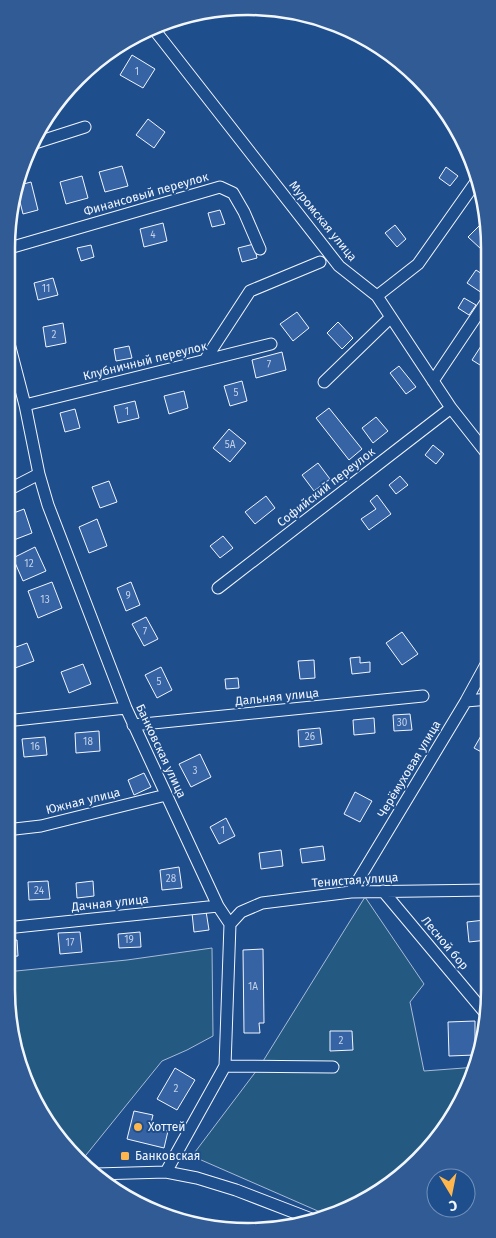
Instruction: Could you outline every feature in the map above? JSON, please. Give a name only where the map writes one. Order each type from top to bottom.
[{"type":"street","name":"Муромская улица","points":[[157,34],[338,266],[376,296],[451,408],[481,446]]},
{"type":"street","points":[[41,141],[85,127]]},
{"type":"street","points":[[376,296],[418,264],[473,187]]},
{"type":"street","name":"Финансовый переулок","points":[[15,246],[220,188],[233,193],[244,212],[260,249]]},
{"type":"street","points":[[205,360],[250,291],[320,262]]},
{"type":"street","points":[[433,381],[481,309]]},
{"type":"street","points":[[324,382],[390,318]]},
{"type":"street","name":"Клубничный переулок","points":[[25,405],[271,344]]},
{"type":"street","name":"Банковская улица","points":[[15,367],[48,505],[126,708],[218,906],[230,924]]},
{"type":"street","name":"Софийский переулок","points":[[218,588],[451,408]]},
{"type":"street","points":[[15,486],[40,474]]},
{"type":"street","name":"Черёмуховая улица","points":[[350,892],[481,674]]},
{"type":"street","name":"Дальняя улица","points":[[133,725],[423,696]]},
{"type":"street","points":[[466,701],[481,700]]},
{"type":"street","points":[[15,720],[126,708]]},
{"type":"street","name":"Южная улица","points":[[15,829],[41,826],[166,795]]},
{"type":"street","name":"Тенистая улица","points":[[230,924],[241,912],[262,903],[350,892],[481,890]]},
{"type":"street","name":"Лесной бор","points":[[383,891],[481,1008]]},
{"type":"street","name":"Дачная улица","points":[[15,927],[218,906]]},
{"type":"street","points":[[166,1172],[225,1066],[230,924]]},
{"type":"street","points":[[225,1066],[332,1067]]},
{"type":"street","points":[[105,1174],[166,1172],[197,1178],[236,1190],[304,1216]]},
{"type":"shaded area","points":[[365,897],[424,984],[410,1002],[424,1071],[468,1068],[457,1093],[442,1119],[413,1155],[390,1175],[364,1192],[320,1212],[192,1156],[260,1066]]},
{"type":"shaded area","points":[[212,948],[213,1036],[162,1061],[85,1157],[54,1119],[39,1093],[27,1065],[19,1035],[15,1005],[15,971],[127,960]]},
{"type":"building","points":[[132,55],[155,69],[143,88],[120,75]]},
{"type":"building","points":[[148,119],[165,132],[154,148],[136,135]]},
{"type":"building","points":[[122,166],[128,186],[105,192],[99,172]]},
{"type":"building","points":[[446,167],[458,176],[450,186],[439,178]]},
{"type":"building","points":[[82,176],[88,198],[66,204],[60,182]]},
{"type":"building","points":[[31,182],[38,210],[23,214],[20,201],[24,184]]},
{"type":"building","points":[[220,210],[225,224],[212,227],[208,213]]},
{"type":"building","points":[[163,223],[167,241],[144,247],[140,229]]},
{"type":"building","points":[[395,225],[406,239],[397,247],[385,233]]},
{"type":"building","points":[[480,225],[481,249],[468,237]]},
{"type":"building","points":[[254,244],[257,258],[242,262],[238,248]]},
{"type":"building","points":[[91,245],[94,257],[81,261],[77,248]]},
{"type":"building","points":[[476,270],[481,273],[481,292],[467,283]]},
{"type":"building","points":[[53,278],[58,295],[38,300],[34,283]]},
{"type":"building","points":[[464,298],[476,305],[469,315],[458,308]]},
{"type":"building","points":[[297,312],[309,328],[293,341],[280,324]]},
{"type":"building","points":[[338,322],[353,338],[342,349],[327,333]]},
{"type":"building","points":[[63,323],[66,343],[46,347],[43,327]]},
{"type":"building","points":[[129,346],[132,358],[116,361],[114,349]]},
{"type":"building","points":[[481,346],[481,366],[472,360]]},
{"type":"building","points":[[282,352],[286,370],[256,378],[252,360]]},
{"type":"building","points":[[399,366],[416,387],[406,394],[390,373]]},
{"type":"building","points":[[242,381],[247,401],[230,406],[224,386]]},
{"type":"building","points":[[184,391],[188,408],[169,414],[164,396]]},
{"type":"building","points":[[135,401],[139,418],[118,423],[114,406]]},
{"type":"building","points":[[329,408],[362,449],[349,460],[316,418]]},
{"type":"building","points":[[75,409],[80,428],[65,432],[60,413]]},
{"type":"building","points":[[376,417],[388,431],[373,443],[362,428]]},
{"type":"building","points":[[229,429],[246,443],[230,462],[213,448]]},
{"type":"building","points":[[433,445],[444,454],[436,464],[425,455]]},
{"type":"building","points":[[318,463],[330,479],[314,491],[302,475]]},
{"type":"building","points":[[400,476],[408,485],[396,494],[389,485]]},
{"type":"building","points":[[109,481],[117,502],[100,508],[92,487]]},
{"type":"building","points":[[377,495],[391,514],[369,530],[361,519],[376,509],[370,501]]},
{"type":"building","points":[[266,496],[275,508],[255,524],[245,512]]},
{"type":"building","points":[[24,509],[32,533],[15,540],[15,512]]},
{"type":"building","points":[[97,519],[107,546],[89,553],[79,527]]},
{"type":"building","points":[[223,536],[233,548],[220,558],[210,546]]},
{"type":"building","points":[[35,547],[46,571],[23,581],[15,563],[15,557]]},
{"type":"building","points":[[52,582],[62,608],[38,618],[28,591]]},
{"type":"building","points":[[131,582],[140,605],[126,611],[117,588]]},
{"type":"building","points":[[146,617],[158,639],[144,646],[132,624]]},
{"type":"building","points":[[402,632],[418,654],[402,665],[386,643]]},
{"type":"building","points":[[27,643],[34,661],[15,668],[15,647]]},
{"type":"building","points":[[360,657],[360,663],[370,662],[370,672],[352,674],[350,658]]},
{"type":"building","points":[[314,660],[315,678],[300,679],[298,661]]},
{"type":"building","points":[[83,664],[91,684],[69,693],[61,672]]},
{"type":"building","points":[[161,667],[172,690],[157,698],[145,675]]},
{"type":"building","points":[[238,678],[239,688],[226,689],[225,679]]},
{"type":"building","points":[[410,714],[412,730],[394,731],[393,715]]},
{"type":"building","points":[[374,718],[375,733],[354,735],[353,720]]},
{"type":"building","points":[[320,728],[322,744],[299,747],[298,730]]},
{"type":"building","points":[[99,731],[100,751],[76,753],[75,733]]},
{"type":"building","points":[[481,736],[481,752],[474,748]]},
{"type":"building","points":[[45,737],[47,755],[24,757],[22,739]]},
{"type":"building","points":[[200,754],[211,777],[191,787],[179,764]]},
{"type":"building","points":[[144,773],[151,787],[134,795],[128,780]]},
{"type":"building","points":[[355,792],[372,801],[360,822],[344,814]]},
{"type":"building","points":[[226,818],[235,836],[219,844],[210,827]]},
{"type":"building","points":[[323,846],[325,860],[302,863],[300,849]]},
{"type":"building","points":[[281,850],[283,866],[261,869],[259,853]]},
{"type":"building","points":[[179,867],[182,888],[162,890],[160,870]]},
{"type":"building","points":[[48,881],[50,899],[29,900],[28,882]]},
{"type":"building","points":[[93,881],[94,896],[77,898],[76,883]]},
{"type":"building","points":[[206,911],[209,930],[194,932],[192,913]]},
{"type":"building","points":[[481,920],[481,941],[469,942],[467,922]]},
{"type":"building","points":[[80,932],[82,952],[60,954],[58,933]]},
{"type":"building","points":[[140,932],[141,947],[119,948],[118,934]]},
{"type":"building","points":[[15,940],[17,940],[18,956],[15,956]]},
{"type":"building","points":[[263,949],[264,1023],[259,1023],[260,1033],[244,1033],[243,950]]},
{"type":"building","points":[[475,1021],[475,1042],[472,1055],[449,1056],[448,1022]]},
{"type":"building","points":[[330,1031],[352,1031],[353,1050],[330,1051]]},
{"type":"building","points":[[175,1068],[195,1080],[177,1110],[157,1099]]},
{"type":"building","points":[[134,1111],[153,1115],[150,1127],[168,1131],[164,1148],[127,1139]]},
{"type":"place","name":"Хоттей","points":[[138,1127]]},
{"type":"place","name":"Банковская","points":[[125,1156]]}]
